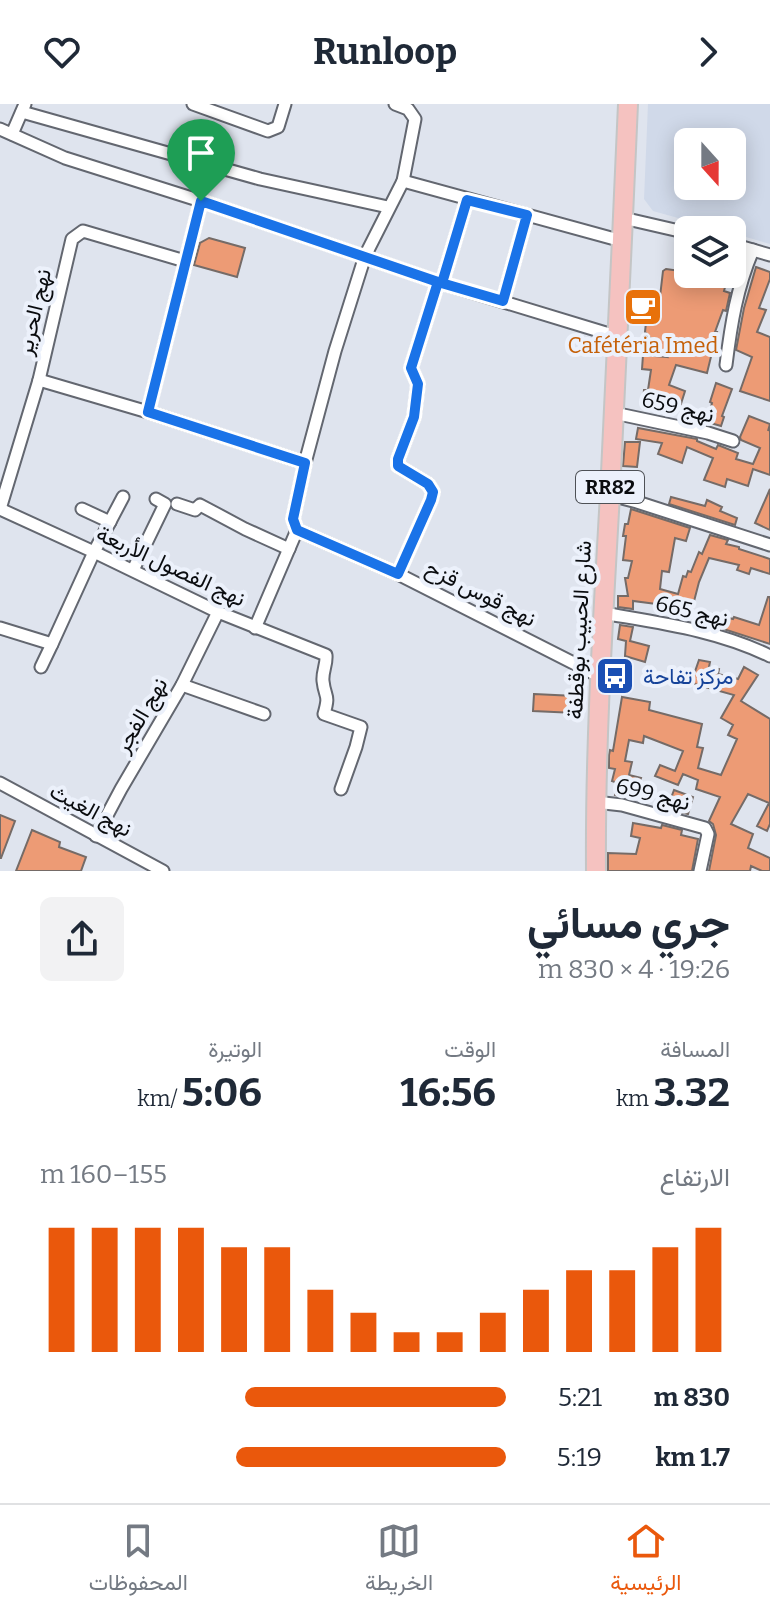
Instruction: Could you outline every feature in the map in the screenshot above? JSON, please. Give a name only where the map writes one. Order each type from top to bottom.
[{"type":"main road","name":"شارع الحبيب بوقطفة","points":[[596,871],[595,802],[628,104]]},
{"type":"street","points":[[193,104],[268,131],[278,127],[285,104]]},
{"type":"street","points":[[255,628],[297,530],[293,519],[305,463],[365,256],[403,181],[415,119],[408,109],[395,104]]},
{"type":"street","points":[[388,207],[248,176],[24,108],[4,134],[65,158],[440,282],[619,337]]},
{"type":"street","points":[[403,181],[622,241]]},
{"type":"street","points":[[398,574],[433,492],[428,484],[398,466],[414,417],[417,395],[418,384],[411,368],[467,200]]},
{"type":"street","points":[[148,412],[201,201]]},
{"type":"street","points":[[503,301],[527,215]]},
{"type":"street","points":[[623,218],[674,230]]},
{"type":"street","name":"نهج الحرير","points":[[0,509],[39,380],[72,239],[83,231],[185,261]]},
{"type":"street","points":[[746,248],[770,255]]},
{"type":"street","points":[[726,365],[732,316],[753,250]]},
{"type":"street","points":[[39,380],[305,463]]},
{"type":"street","name":"نهج 659","points":[[614,413],[733,441]]},
{"type":"street","points":[[610,495],[770,545]]},
{"type":"street","points":[[41,667],[123,497]]},
{"type":"street","points":[[133,570],[165,504],[156,499]]},
{"type":"street","points":[[177,504],[195,510],[200,505],[289,549]]},
{"type":"street","name":"نهج الفصول الأربعة","points":[[0,509],[218,612],[326,655],[322,679],[329,699],[324,714],[361,727],[341,789]]},
{"type":"street","points":[[82,509],[110,522]]},
{"type":"street","name":"نهج قوس قزح","points":[[297,530],[398,574],[601,677]]},
{"type":"street","name":"نهج الفجر","points":[[96,836],[182,685],[218,612]]},
{"type":"street","name":"نهج 665","points":[[603,613],[712,634],[770,656]]},
{"type":"street","points":[[0,628],[52,644]]},
{"type":"street","points":[[182,685],[264,714]]},
{"type":"street","name":"نهج الغيث","points":[[0,783],[163,871]]},
{"type":"street","name":"نهج 699","points":[[595,802],[622,805],[705,828],[708,834],[700,871]]},
{"type":"shaded area","points":[[648,104],[770,104],[770,244],[746,237],[746,216],[674,217],[653,211],[644,199]]},
{"type":"building","points":[[209,238],[245,248],[237,277],[194,265],[200,243]]},
{"type":"building","points":[[756,267],[770,272],[759,308],[766,310],[757,332],[770,337],[770,401],[740,391],[752,357],[736,350]]},
{"type":"building","points":[[674,270],[674,288],[725,288],[724,291],[730,293],[726,311],[723,310],[715,332],[707,373],[676,365],[669,385],[685,391],[680,407],[654,398],[653,403],[643,401],[651,370],[642,369],[643,355],[667,357],[645,332],[647,313],[658,314],[663,271]]},
{"type":"building","points":[[716,383],[732,389],[721,426],[707,422]]},
{"type":"building","points":[[749,416],[770,424],[770,475],[753,469],[748,486],[727,479],[725,487],[704,480],[713,458],[687,447],[682,463],[658,454],[662,443],[636,439],[638,428],[697,439],[716,449],[718,445],[738,453],[736,459],[753,464],[760,448],[740,437]]},
{"type":"building","points":[[625,442],[640,442],[637,467],[623,466]]},
{"type":"building","points":[[770,489],[770,530],[755,523]]},
{"type":"building","points":[[671,497],[705,506],[707,500],[722,507],[720,511],[737,518],[735,525],[669,504]]},
{"type":"building","points":[[631,509],[690,528],[686,541],[675,538],[669,572],[662,571],[660,589],[678,594],[683,576],[691,572],[710,535],[728,540],[726,544],[770,559],[770,574],[751,568],[749,574],[737,570],[739,565],[709,558],[688,614],[671,609],[672,606],[633,601],[633,609],[618,607],[618,596],[628,596],[625,578],[628,578],[632,561],[623,560],[626,536],[623,536]]},
{"type":"building","points":[[768,597],[770,644],[711,625],[713,614],[759,625]]},
{"type":"building","points":[[620,625],[633,627],[630,641],[649,646],[645,662],[625,656],[626,641],[618,639]]},
{"type":"building","points":[[699,660],[710,662],[709,667],[719,669],[718,674],[738,679],[744,667],[758,675],[741,701],[770,719],[770,824],[767,831],[757,826],[769,803],[748,794],[731,824],[753,834],[748,848],[770,858],[770,871],[751,866],[750,871],[709,871],[716,835],[709,821],[720,797],[696,789],[698,780],[683,774],[678,785],[655,776],[660,765],[675,771],[683,751],[644,736],[643,743],[629,740],[625,761],[632,762],[629,775],[641,778],[633,799],[615,795],[618,783],[612,781],[615,769],[609,768],[609,755],[610,750],[613,751],[622,697],[650,702],[649,710],[702,724],[697,747],[703,748],[698,768],[721,775],[737,739],[728,735],[733,725],[721,718],[734,695],[691,683]]},
{"type":"building","points":[[534,694],[575,696],[575,713],[533,711]]},
{"type":"building","points":[[674,790],[693,797],[688,814],[667,809]]},
{"type":"building","points":[[0,815],[15,821],[1,858],[0,858]]},
{"type":"building","points":[[633,823],[661,828],[662,825],[682,830],[681,835],[698,839],[692,871],[608,871],[608,853],[636,854],[640,838],[631,836]]},
{"type":"building","points":[[32,830],[60,842],[59,847],[86,857],[81,871],[16,871]]},
{"type":"place","name":"Cafétéria Imed","points":[[643,307]]},
{"type":"place","name":"مركز تفاحة","points":[[615,676]]},
{"type":"route","points":[[201,201],[148,412],[305,463],[293,519],[297,530],[398,574],[433,492],[428,484],[398,466],[414,417],[418,384],[411,368],[438,282],[442,283],[467,200],[527,215],[503,301],[438,282],[201,201]]}]
